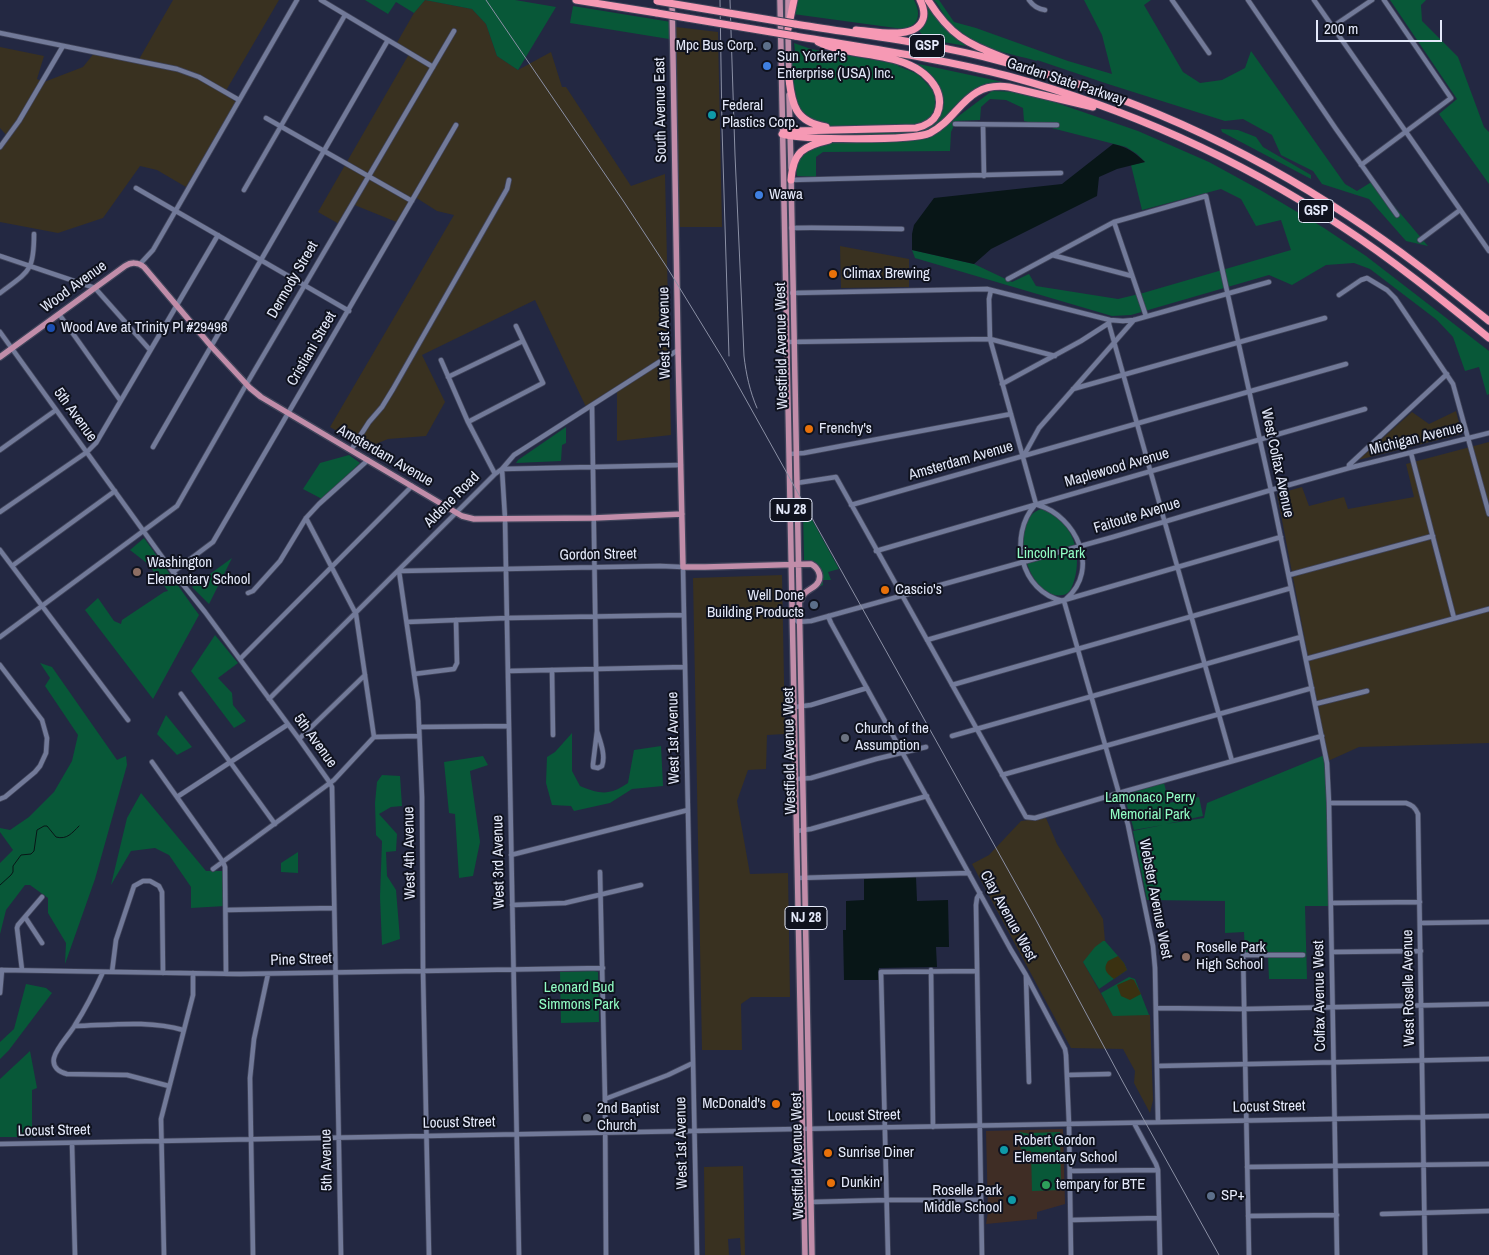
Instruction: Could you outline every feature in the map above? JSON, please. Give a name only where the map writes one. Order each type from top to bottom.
[{"type":"highway","name":"Garden State Parkway","points":[[576,0],[925,58],[993,72],[1052,89],[1125,115],[1222,158],[1303,202],[1381,254],[1489,338]]},
{"type":"highway","name":"Garden State Parkway","points":[[653,0],[954,50],[1042,73],[1101,92],[1159,114],[1262,164],[1322,199],[1422,268],[1489,321]]},
{"type":"highway","points":[[788,29],[794,0]]},
{"type":"highway","points":[[810,26],[909,32],[918,27],[922,21],[923,11],[920,0]]},
{"type":"highway","points":[[928,0],[943,22],[962,39],[981,49],[1042,73]]},
{"type":"highway","points":[[790,134],[841,129],[922,127],[932,120],[937,113],[939,105],[938,94],[934,86],[918,70],[891,59],[829,48],[810,39]]},
{"type":"highway","points":[[789,79],[796,111],[802,118],[817,126],[841,129]]},
{"type":"highway","points":[[782,134],[844,138],[926,135],[938,128],[973,95],[985,89],[998,87],[1012,88],[1125,115]]},
{"type":"highway","points":[[791,180],[795,159],[803,150],[822,142],[844,138]]},
{"type":"main road","name":"South Avenue East","points":[[672,0],[675,220]]},
{"type":"main road","name":"NJ 28","points":[[780,0],[784,228]]},
{"type":"main road","name":"NJ 28","points":[[788,0],[792,228]]},
{"type":"main road","name":"West 1st Avenue","points":[[675,220],[683,566]]},
{"type":"main road","name":"Westfield Avenue West","points":[[784,228],[790,454],[795,565],[800,604],[798,707],[804,1022],[805,1255]]},
{"type":"main road","name":"Westfield Avenue West","points":[[792,228],[797,453],[793,616],[798,707]]},
{"type":"main road","name":"Wood Avenue","points":[[0,357],[127,265],[133,263],[140,264]]},
{"type":"main road","name":"Amsterdam Avenue","points":[[140,264],[211,346],[246,384],[261,397],[457,513],[468,518],[594,518],[682,514]]},
{"type":"main road","name":"Gordon Street","points":[[683,566],[795,565]]},
{"type":"main road","points":[[795,565],[813,565],[817,567],[820,575],[818,583],[803,595],[800,604]]},
{"type":"main road","name":"Westfield Avenue West","points":[[804,1022],[810,1129],[812,1255]]},
{"type":"street","points":[[140,264],[152,252],[297,0]]},
{"type":"street","points":[[321,0],[433,67]]},
{"type":"street","points":[[1029,0],[1034,6],[1045,10]]},
{"type":"street","points":[[1172,0],[1210,53]]},
{"type":"street","points":[[1248,0],[1397,215]]},
{"type":"street","points":[[1314,0],[1489,251]]},
{"type":"street","points":[[1332,27],[1372,0]]},
{"type":"street","points":[[1361,165],[1451,98],[1384,0]]},
{"type":"street","points":[[244,190],[345,15]]},
{"type":"street","name":"Dermody Street","points":[[0,637],[177,506],[246,384],[454,31]]},
{"type":"street","points":[[0,32],[177,69],[199,77],[239,100]]},
{"type":"street","points":[[153,447],[388,40]]},
{"type":"street","points":[[0,147],[19,121],[63,46]]},
{"type":"street","points":[[266,118],[412,201]]},
{"type":"street","points":[[955,124],[1057,125]]},
{"type":"street","points":[[983,124],[984,176]]},
{"type":"street","name":"Cristiani Street","points":[[173,572],[213,542],[456,125]]},
{"type":"street","points":[[783,180],[1061,173]]},
{"type":"street","points":[[351,450],[393,389],[507,189],[509,180]]},
{"type":"street","points":[[136,188],[348,311]]},
{"type":"street","name":"West Colfax Avenue","points":[[1114,222],[1206,196],[1271,490],[1322,736]]},
{"type":"street","points":[[1420,240],[1460,210]]},
{"type":"street","points":[[1008,279],[1114,222],[1146,316]]},
{"type":"street","points":[[784,228],[902,229]]},
{"type":"street","points":[[0,293],[23,276],[30,266],[34,255],[34,234]]},
{"type":"street","points":[[0,512],[87,452],[101,435],[218,235]]},
{"type":"street","points":[[1052,255],[1132,276]]},
{"type":"street","points":[[0,256],[95,288],[150,350]]},
{"type":"street","points":[[1339,295],[1365,278],[1370,278],[1395,298],[1447,374],[1454,388],[1489,514]]},
{"type":"street","points":[[786,293],[991,290],[1110,322],[1134,320],[1269,282]]},
{"type":"street","points":[[991,290],[989,299],[990,339],[1036,504]]},
{"type":"street","points":[[59,314],[120,400]]},
{"type":"street","points":[[1073,389],[1325,318]]},
{"type":"street","name":"Amsterdam Avenue","points":[[851,505],[1023,456],[1039,428],[1134,320]]},
{"type":"street","points":[[1110,322],[1114,344],[1136,424],[1232,761]]},
{"type":"street","points":[[1002,384],[1055,356],[1110,322]]},
{"type":"street","points":[[468,422],[543,383],[516,326]]},
{"type":"street","name":"5th Avenue","points":[[0,332],[173,572],[240,659],[330,784],[332,792],[341,1255]]},
{"type":"street","points":[[787,342],[990,339],[1055,356]]},
{"type":"street","points":[[448,377],[523,341]]},
{"type":"street","name":"Aldene Road","points":[[269,699],[514,455],[678,350]]},
{"type":"street","points":[[441,360],[468,422],[495,474]]},
{"type":"street","points":[[1023,456],[1346,364]]},
{"type":"street","points":[[1349,468],[1348,465],[1447,374]]},
{"type":"street","points":[[592,406],[597,731],[593,764],[594,767],[598,768],[602,766],[604,761],[597,731]]},
{"type":"street","name":"Maplewood Avenue","points":[[876,551],[1365,409]]},
{"type":"street","points":[[0,450],[56,410]]},
{"type":"street","points":[[790,454],[1010,414]]},
{"type":"street","name":"Michigan Avenue","points":[[1349,468],[1489,433]]},
{"type":"street","points":[[1411,453],[1454,618]]},
{"type":"street","points":[[248,594],[253,591],[280,561],[306,518],[368,460]]},
{"type":"street","points":[[502,468],[682,465]]},
{"type":"street","name":"West 3rd Avenue","points":[[502,468],[505,518],[519,1255]]},
{"type":"street","name":"Faitoute Avenue","points":[[800,622],[811,621],[1080,546],[1349,468]]},
{"type":"street","points":[[797,483],[836,477],[1026,817],[1035,818],[1322,736]]},
{"type":"street","points":[[240,659],[412,486]]},
{"type":"street","points":[[12,566],[114,491]]},
{"type":"street","points":[[1036,504],[1062,518],[1080,546],[1083,562],[1081,576],[1075,590],[1064,601]]},
{"type":"street","points":[[1036,504],[1028,513],[1023,529],[1020,546],[1022,562],[1029,577],[1037,587],[1052,597],[1064,601]]},
{"type":"street","points":[[306,518],[356,613],[374,736]]},
{"type":"street","points":[[1289,575],[1433,536]]},
{"type":"street","points":[[927,640],[1281,537]]},
{"type":"street","points":[[0,550],[128,720]]},
{"type":"street","name":"Gordon Street","points":[[399,571],[683,566]]},
{"type":"street","name":"West 1st Avenue","points":[[683,566],[697,1255]]},
{"type":"street","name":"West 4th Avenue","points":[[399,571],[418,701],[422,797],[423,971],[429,1255]]},
{"type":"street","points":[[952,685],[1291,588]]},
{"type":"street","name":"Webster Avenue West","points":[[1064,601],[1128,826],[1153,946],[1158,1122]]},
{"type":"street","points":[[1306,659],[1489,609]]},
{"type":"street","points":[[406,622],[684,615]]},
{"type":"street","points":[[793,616],[800,622]]},
{"type":"street","name":"Clay Avenue West","points":[[828,616],[1011,950],[1026,974],[1065,1049],[1069,1124],[1071,1255]]},
{"type":"street","points":[[414,674],[454,669],[457,663],[456,620]]},
{"type":"street","points":[[952,736],[1301,637]]},
{"type":"street","points":[[0,665],[42,720],[47,738],[44,757],[37,770],[5,797],[0,799]]},
{"type":"street","points":[[508,671],[685,667]]},
{"type":"street","points":[[552,670],[553,735]]},
{"type":"street","points":[[299,739],[365,675]]},
{"type":"street","points":[[798,707],[867,688]]},
{"type":"street","points":[[1002,775],[1312,688]]},
{"type":"street","points":[[1315,704],[1367,691]]},
{"type":"street","points":[[181,694],[275,824]]},
{"type":"street","points":[[177,797],[287,725]]},
{"type":"street","points":[[419,727],[509,726]]},
{"type":"street","points":[[213,868],[330,784],[374,736],[419,736]]},
{"type":"street","name":"Colfax Avenue West","points":[[1322,736],[1327,763],[1329,803],[1337,1255]]},
{"type":"street","points":[[799,779],[876,758],[926,747]]},
{"type":"street","points":[[152,762],[225,867],[226,974]]},
{"type":"street","points":[[800,831],[927,796]]},
{"type":"street","name":"West Roselle Avenue","points":[[1329,803],[1406,803],[1416,809],[1418,814],[1425,1255]]},
{"type":"street","points":[[512,855],[688,810]]},
{"type":"street","points":[[600,872],[606,1255]]},
{"type":"street","points":[[801,878],[969,873]]},
{"type":"street","points":[[112,972],[116,940],[131,892],[137,884],[147,881],[157,884],[162,892],[163,973]]},
{"type":"street","points":[[512,905],[565,902],[641,885]]},
{"type":"street","points":[[980,893],[976,905],[982,1255]]},
{"type":"street","points":[[22,970],[17,928],[42,898]]},
{"type":"street","points":[[1331,903],[1420,902]]},
{"type":"street","points":[[226,910],[334,908]]},
{"type":"street","points":[[26,917],[42,943]]},
{"type":"street","points":[[1420,923],[1489,922]]},
{"type":"street","points":[[1332,952],[1421,951]]},
{"type":"street","points":[[1249,1255],[1243,953],[1302,955]]},
{"type":"street","name":"Pine Street","points":[[1,970],[268,974],[603,968]]},
{"type":"street","points":[[0,993],[1,970]]},
{"type":"street","points":[[930,970],[933,1126]]},
{"type":"street","points":[[888,1255],[881,972],[977,970]]},
{"type":"street","points":[[104,972],[75,1026],[55,1055],[54,1064],[58,1070],[70,1075],[115,1074],[169,1086]]},
{"type":"street","points":[[164,1255],[161,1119],[192,995],[193,973]]},
{"type":"street","points":[[253,1255],[250,1078],[254,1039],[268,974]]},
{"type":"street","points":[[1026,974],[1029,1082]]},
{"type":"street","points":[[1156,1008],[1333,1008],[1489,1004]]},
{"type":"street","points":[[75,1026],[155,1024],[183,1030]]},
{"type":"street","points":[[1157,1066],[1489,1059]]},
{"type":"street","points":[[605,1099],[668,1075],[693,1063]]},
{"type":"street","points":[[1067,1075],[1109,1074]]},
{"type":"street","name":"Locust Street","points":[[0,1144],[1489,1116]]},
{"type":"street","points":[[1134,1123],[1158,1170],[1160,1255]]},
{"type":"street","points":[[72,1143],[75,1255]]},
{"type":"street","points":[[1247,1167],[1489,1164]]},
{"type":"street","points":[[1070,1171],[1158,1170]]},
{"type":"street","points":[[811,1202],[981,1200]]},
{"type":"street","points":[[1382,1214],[1489,1211]]},
{"type":"street","points":[[1248,1216],[1337,1215]]},
{"type":"street","points":[[1071,1220],[1159,1218]]},
{"type":"shaded area","points":[[173,0],[279,0],[224,94],[236,102],[186,187],[157,170],[140,166],[103,218],[58,233],[0,222],[0,148],[8,137],[0,128],[0,47],[44,56],[37,79],[44,82],[83,67],[95,52],[138,61]]},
{"type":"shaded area","points":[[425,0],[472,9],[486,24],[497,56],[518,70],[551,52],[562,87],[566,87],[631,186],[665,174],[671,435],[617,441],[617,391],[587,409],[535,300],[422,355],[445,402],[426,436],[388,439],[366,448],[330,427],[454,215],[437,211],[415,197],[399,223],[352,204],[339,224],[318,212],[409,54],[395,46],[414,13]]},
{"type":"shaded area","name":"Federal Plastics Corp.","points":[[676,27],[718,32],[722,227],[678,227]]},
{"type":"shaded area","points":[[1113,144],[1130,150],[1145,162],[1117,169],[1099,177],[1097,196],[991,249],[974,264],[912,250],[914,225],[934,198],[1062,184]]},
{"type":"shaded area","points":[[840,246],[909,259],[909,287],[841,288]]},
{"type":"shaded area","points":[[1456,411],[1462,434],[1358,460],[1412,412],[1429,424]]},
{"type":"shaded area","points":[[1489,442],[1489,743],[1359,747],[1328,761],[1277,494],[1302,487],[1309,506],[1344,497],[1348,509],[1414,497],[1406,464]]},
{"type":"shaded area","points":[[782,575],[785,734],[767,735],[766,769],[748,770],[737,801],[750,874],[788,873],[790,997],[751,997],[741,1004],[742,1050],[702,1050],[693,578]]},
{"type":"shaded area","points":[[1046,818],[1057,844],[1103,919],[1105,941],[1083,962],[1113,1015],[1150,1015],[1153,1100],[1150,1113],[1134,1083],[1135,1071],[1123,1049],[1071,1048],[972,864],[989,855],[1021,821]]},
{"type":"shaded area","points":[[916,877],[917,901],[948,900],[949,947],[936,947],[937,967],[879,968],[879,980],[844,980],[843,930],[846,930],[846,901],[864,900],[864,878]]},
{"type":"shaded area","points":[[1063,1129],[1065,1204],[1037,1212],[1037,1219],[986,1224],[988,1212],[986,1131]]},
{"type":"shaded area","points":[[743,1166],[745,1255],[741,1255],[740,1238],[728,1239],[729,1255],[705,1255],[704,1167]]},
{"type":"green space","points":[[365,0],[425,0],[414,13],[396,2],[388,14]]},
{"type":"green space","points":[[425,0],[515,0],[556,7],[518,70],[497,56],[486,24],[472,9]]},
{"type":"green space","points":[[796,0],[914,0],[918,14],[913,25],[903,29],[793,14]]},
{"type":"green space","points":[[934,0],[939,0],[954,22],[1112,74],[1102,35],[1084,0],[1151,0],[1144,5],[1183,72],[1200,83],[1222,80],[1245,68],[1251,51],[1345,184],[1357,191],[1373,181],[1428,246],[1406,241],[1369,199],[1322,184],[1313,171],[1281,155],[1272,135],[1243,119],[1225,121],[1037,60],[980,45],[952,26]]},
{"type":"green space","points":[[1390,0],[1426,0],[1421,5],[1422,21],[1458,57],[1484,127],[1489,132],[1489,184],[1439,114],[1457,99]]},
{"type":"green space","points":[[925,2],[952,35],[966,44],[966,46],[926,39],[919,31]]},
{"type":"green space","points":[[573,6],[671,22],[669,39],[570,23]]},
{"type":"green space","points":[[794,43],[811,49],[898,64],[898,66],[918,74],[933,89],[935,103],[931,116],[937,118],[942,99],[914,63],[1003,82],[1002,84],[988,85],[975,90],[942,120],[948,124],[992,91],[1025,92],[1138,131],[1209,162],[1324,228],[1366,256],[1489,351],[1489,394],[1487,395],[1479,367],[1465,371],[1453,337],[1437,320],[1370,269],[1354,263],[1326,265],[1292,285],[1269,275],[1131,315],[1112,316],[915,258],[912,250],[974,264],[1012,282],[1029,274],[1036,286],[1118,299],[1291,250],[1281,220],[1256,226],[1241,199],[1221,189],[1142,210],[1131,165],[1145,162],[1137,154],[1126,147],[1024,121],[1023,108],[1006,100],[990,99],[981,107],[980,120],[956,121],[951,132],[950,151],[823,152],[816,157],[816,177],[797,176],[795,165],[800,156],[809,149],[837,140],[891,135],[825,136],[797,134],[907,130],[878,125],[834,129],[802,118],[789,79],[795,51]]},
{"type":"green space","points":[[1221,129],[1238,130],[1256,137],[1263,147],[1311,175],[1311,179],[1222,132]]},
{"type":"green space","points":[[566,427],[566,443],[562,445],[561,461],[516,463],[518,460]]},
{"type":"green space","points":[[349,455],[360,463],[322,499],[303,489],[320,463]]},
{"type":"green space","points":[[805,507],[839,569],[828,572],[831,580],[823,580],[823,585],[817,588],[822,578],[821,569],[815,562],[804,560],[803,509]]},
{"type":"green space","name":"Lincoln Park","points":[[1041,509],[1053,514],[1062,522],[1068,529],[1075,546],[1077,556],[1076,575],[1071,589],[1063,595],[1051,594],[1040,586],[1031,574],[1026,559],[1023,543],[1025,528],[1030,516]]},
{"type":"green space","points":[[144,538],[199,615],[153,699],[85,610],[98,598],[114,621],[121,624],[122,620],[168,591],[148,564],[130,550]]},
{"type":"green space","points":[[232,558],[209,604],[192,587]]},
{"type":"green space","points":[[215,635],[238,663],[218,678],[232,693],[233,705],[246,721],[234,728],[191,671]]},
{"type":"green space","points":[[40,663],[52,667],[117,760],[126,756],[127,765],[95,879],[65,964],[66,943],[48,913],[48,898],[30,885],[25,885],[6,910],[0,934],[0,863],[13,850],[0,832],[0,828],[10,830],[29,817],[54,792],[72,761],[78,735],[45,686],[50,678]]},
{"type":"green space","points":[[166,715],[192,747],[177,755],[157,734]]},
{"type":"green space","points":[[572,733],[572,771],[580,786],[599,792],[615,790],[628,783],[634,750],[661,746],[663,786],[632,789],[610,803],[574,811],[571,806],[552,805],[546,783],[547,757],[555,752]]},
{"type":"green space","name":"Lamonaco Perry Memorial Park","points":[[1327,754],[1332,906],[1305,906],[1307,979],[1269,979],[1268,956],[1245,957],[1244,932],[1225,933],[1225,901],[1147,900],[1133,831],[1163,825],[1134,830],[1124,795],[1164,783],[1169,803],[1199,797],[1203,816],[1166,824],[1204,818],[1207,803]]},
{"type":"green space","points":[[483,756],[488,765],[470,771],[480,842],[473,876],[459,878],[455,814],[449,813],[444,762]]},
{"type":"green space","points":[[382,775],[400,776],[402,806],[391,807],[379,814],[397,834],[396,851],[386,852],[387,876],[396,890],[400,939],[382,945],[380,897],[382,841],[376,835],[375,803],[377,782]]},
{"type":"green space","points":[[141,793],[206,871],[223,871],[225,906],[191,908],[191,887],[169,855],[155,848],[131,851],[111,885],[127,818]]},
{"type":"green space","points":[[298,852],[298,873],[281,872],[281,863]]},
{"type":"green space","points":[[1103,941],[1124,963],[1127,970],[1099,989],[1083,962],[1095,947]]},
{"type":"green space","name":"Leonard Bud Simmons Park","points":[[560,972],[598,972],[599,1022],[561,1023]]},
{"type":"green space","points":[[1129,977],[1135,979],[1149,1015],[1113,1016],[1101,993]]},
{"type":"green space","points":[[26,984],[46,988],[52,993],[0,1059],[0,1042],[14,1029]]},
{"type":"green space","points":[[30,1051],[37,1088],[32,1090],[32,1137],[0,1137],[0,1079]]},
{"type":"green space","points":[[1020,1132],[1030,1134],[1060,1132],[1061,1190],[1032,1191],[1031,1151],[1021,1149],[1018,1135]]},
{"type":"sand","points":[[1118,956],[1127,970],[1114,979],[1106,972],[1106,964]]},
{"type":"sand","points":[[1131,979],[1134,980],[1141,994],[1130,1000],[1121,996],[1117,985]]},
{"type":"waterway","points":[[0,885],[11,875],[13,866],[21,855],[31,854],[34,851],[37,830],[47,826],[56,837],[63,838],[79,826]]},
{"type":"railway","points":[[486,0],[624,202],[725,362],[1036,920],[1219,1255]]},
{"type":"railway","points":[[720,0],[729,356]]},
{"type":"railway","points":[[730,0],[744,356],[752,396],[757,408]]},
{"type":"place","name":"Mpc Bus Corp.","points":[[767,46]]},
{"type":"place","name":"Sun Yorker's Enterprise (USA) Inc.","points":[[767,66]]},
{"type":"place","name":"Federal Plastics Corp.","points":[[712,115]]},
{"type":"place","name":"Wawa","points":[[759,195]]},
{"type":"place","name":"Climax Brewing","points":[[833,274]]},
{"type":"place","name":"Wood Ave at Trinity Pl #29498","points":[[51,328]]},
{"type":"place","name":"Frenchy's","points":[[809,429]]},
{"type":"place","name":"Washington Elementary School","points":[[137,572]]},
{"type":"place","name":"Cascio's","points":[[885,590]]},
{"type":"place","name":"Well Done Building Products","points":[[814,605]]},
{"type":"place","name":"Church of the Assumption","points":[[845,738]]},
{"type":"place","name":"Roselle Park High School","points":[[1186,957]]},
{"type":"place","name":"McDonald's","points":[[776,1104]]},
{"type":"place","name":"2nd Baptist Church","points":[[587,1118]]},
{"type":"place","name":"Robert Gordon Elementary School","points":[[1004,1150]]},
{"type":"place","name":"Sunrise Diner","points":[[828,1153]]},
{"type":"place","name":"Dunkin'","points":[[831,1183]]},
{"type":"place","name":"tempary for BTE","points":[[1046,1185]]},
{"type":"place","name":"SP+","points":[[1211,1196]]},
{"type":"place","name":"Roselle Park Middle School","points":[[1012,1200]]}]
